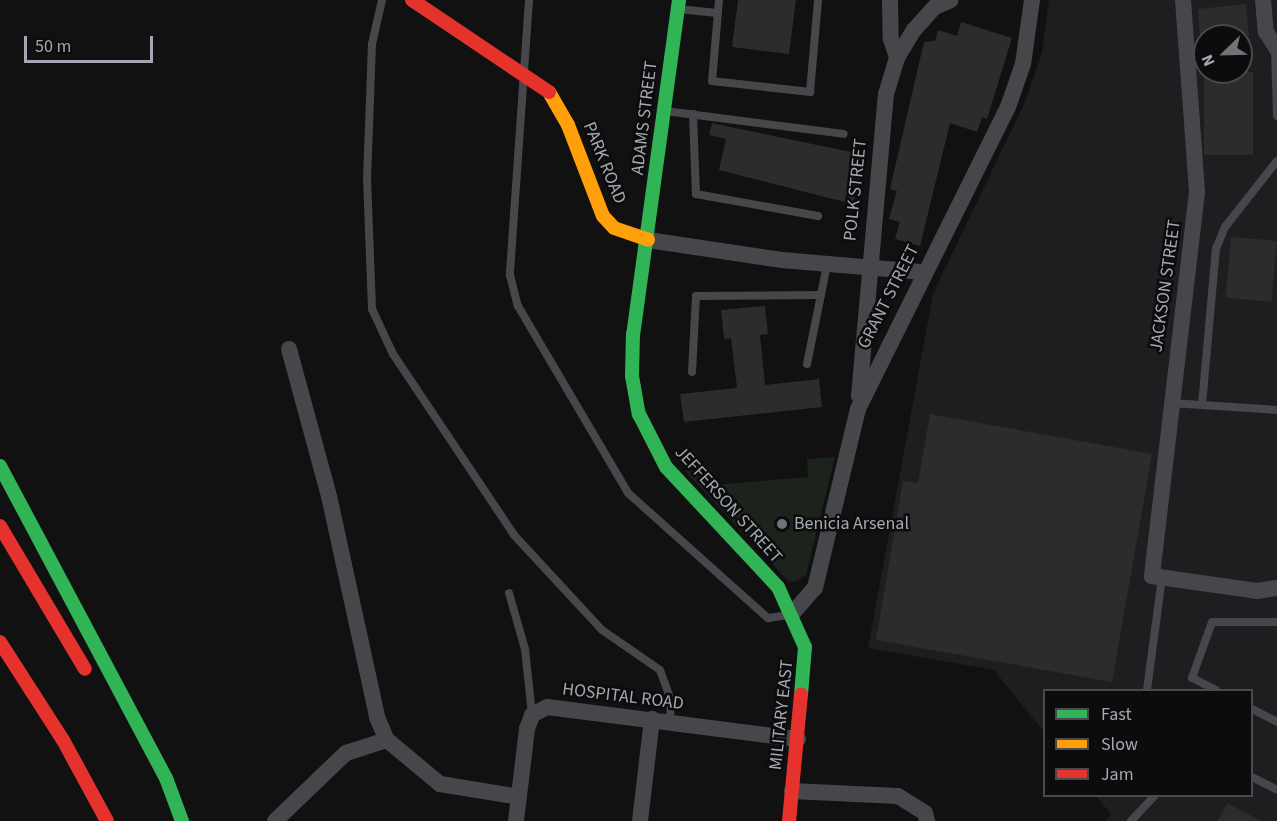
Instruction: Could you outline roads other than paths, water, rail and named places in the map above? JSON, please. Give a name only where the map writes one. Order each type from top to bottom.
[{"type":"main road","name":"PARK ROAD","points":[[412,0],[523,72],[548,91],[559,107],[603,216],[614,228],[648,240]]},
{"type":"main road","name":"ADAMS STREET","points":[[648,240],[678,4]]},
{"type":"main road","name":"JEFFERSON STREET","points":[[648,240],[633,334],[632,376],[639,414],[666,468],[777,587],[792,614]]},
{"type":"main road","points":[[0,466],[166,778],[182,821]]},
{"type":"main road","points":[[0,526],[90,678]]},
{"type":"main road","name":"MILITARY EAST","points":[[789,821],[807,656],[792,614]]},
{"type":"main road","points":[[0,642],[63,740],[107,821]]},
{"type":"main road","points":[[131,747],[177,821]]},
{"type":"street","points":[[890,0],[891,39],[897,58]]},
{"type":"street","name":"POLK STREET","points":[[858,409],[868,268],[886,94],[897,58],[914,30],[934,8],[951,0]]},
{"type":"street","name":"GRANT STREET","points":[[792,614],[815,588],[858,409],[923,272],[1008,107],[1031,23],[1032,0]]},
{"type":"street","name":"JACKSON STREET","points":[[1157,577],[1170,403],[1197,192],[1183,0]]},
{"type":"street","points":[[1263,0],[1266,32],[1276,49]]},
{"type":"street","name":"PARK ROAD","points":[[648,240],[828,265],[923,272]]},
{"type":"street","points":[[290,349],[329,496],[377,717],[387,740],[440,783],[519,797]]},
{"type":"street","points":[[1157,577],[1257,591],[1277,588]]},
{"type":"street","name":"HOSPITAL ROAD","points":[[532,715],[547,707],[798,739]]},
{"type":"street","points":[[516,821],[532,715]]},
{"type":"street","points":[[640,821],[652,719]]},
{"type":"street","points":[[275,821],[346,753],[387,740]]},
{"type":"street","points":[[793,784],[898,796],[925,813],[927,821]]},
{"type":"lane","points":[[382,0],[372,44],[367,178],[372,309],[393,354],[514,536],[540,567],[602,630],[660,670],[671,701],[670,722]]},
{"type":"lane","points":[[530,0],[523,72],[525,99],[510,275],[518,306],[628,493],[768,618],[792,614]]},
{"type":"lane","points":[[719,0],[712,81],[810,92],[818,0]]},
{"type":"lane","points":[[678,4],[717,13]]},
{"type":"lane","points":[[1276,49],[1277,116]]},
{"type":"lane","points":[[664,111],[844,134]]},
{"type":"lane","points":[[693,114],[696,194],[818,216]]},
{"type":"lane","points":[[1202,405],[1216,249],[1225,227],[1277,161]]},
{"type":"lane","points":[[807,364],[828,265]]},
{"type":"lane","points":[[692,372],[696,296],[821,295]]},
{"type":"lane","points":[[1170,403],[1277,410]]},
{"type":"lane","points":[[1147,689],[1157,577]]},
{"type":"lane","points":[[509,593],[525,649],[532,715]]},
{"type":"lane","points":[[1214,689],[1191,678],[1212,622],[1277,622]]},
{"type":"lane","points":[[1253,710],[1277,722]]},
{"type":"lane","points":[[1253,778],[1277,790]]},
{"type":"lane","points":[[1131,821],[1152,797]]},
{"type":"place","name":"Benicia Arsenal","points":[[782,524]]}]
